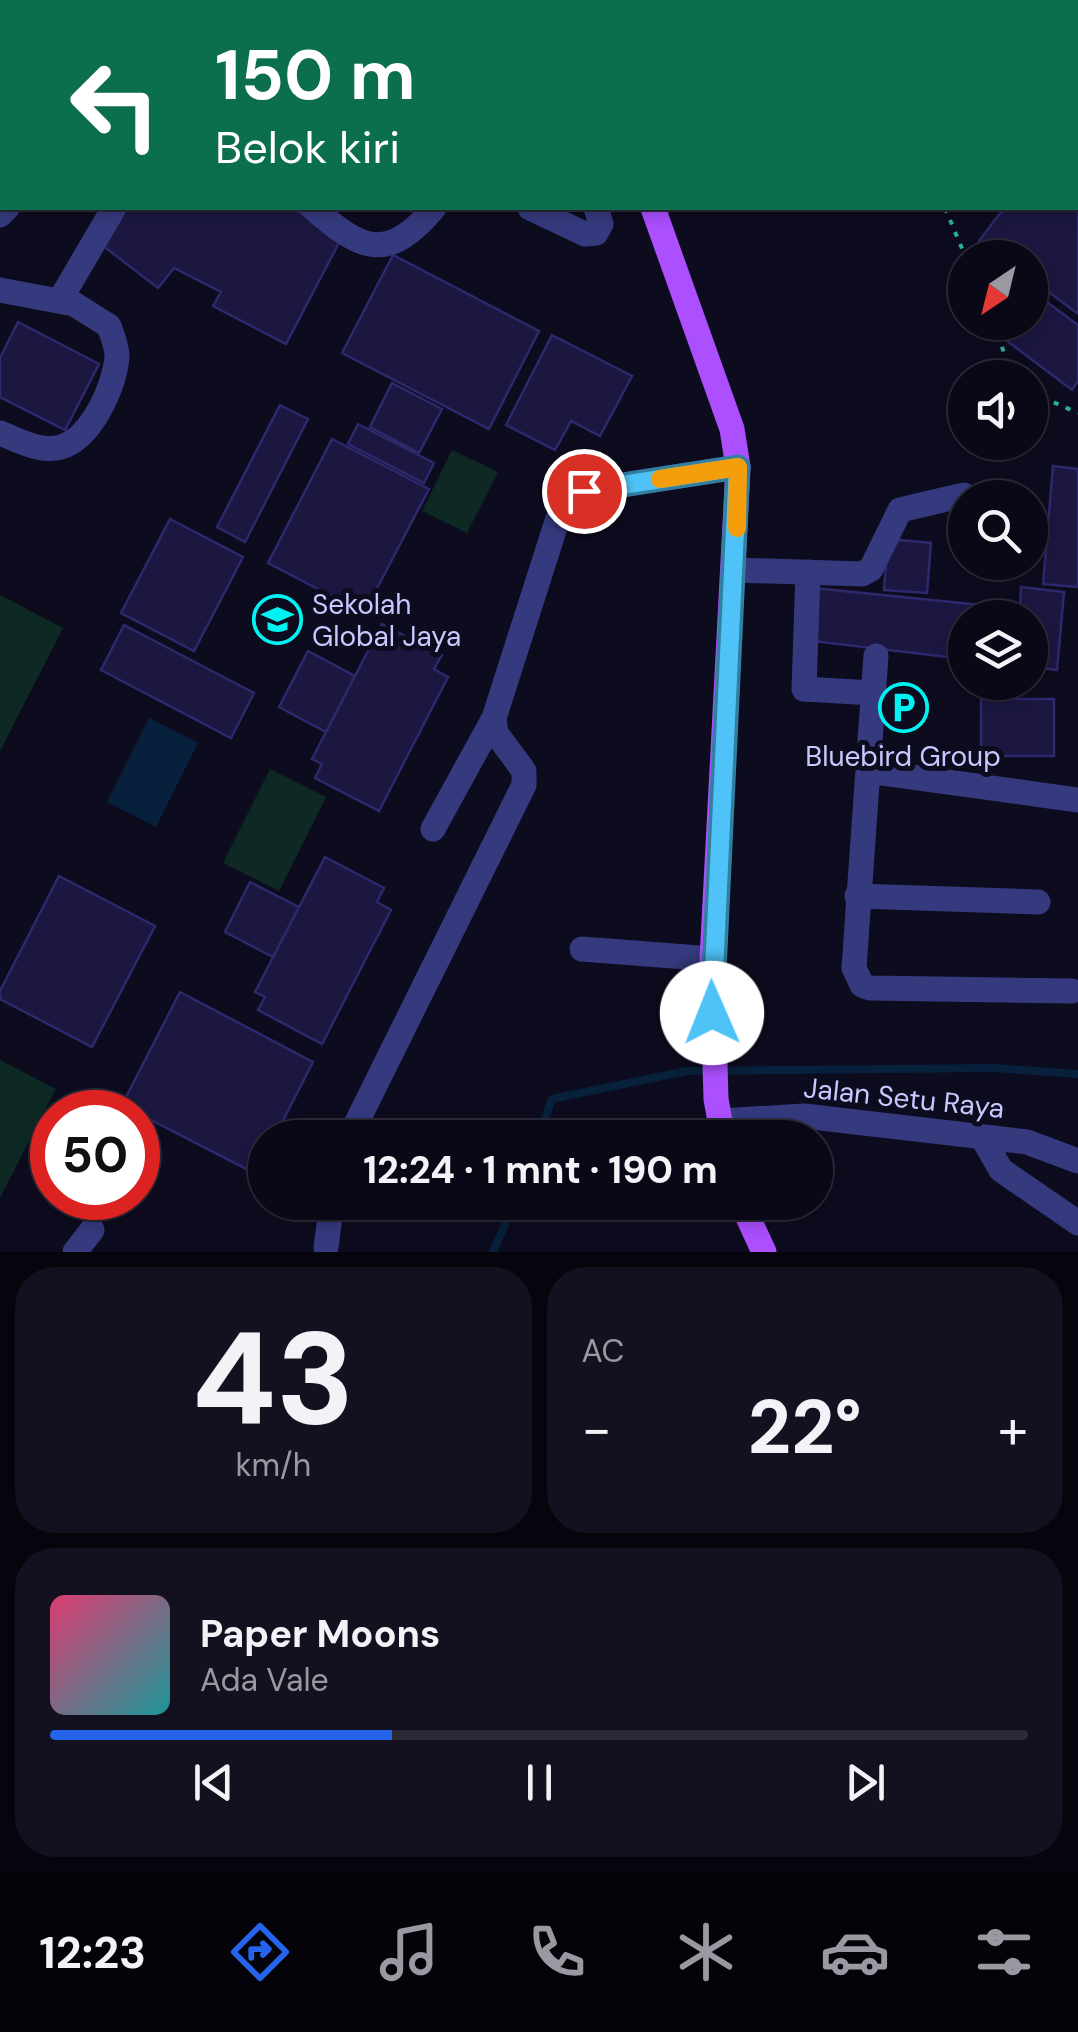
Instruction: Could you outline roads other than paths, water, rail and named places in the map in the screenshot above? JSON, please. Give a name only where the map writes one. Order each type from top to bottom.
[{"type":"main road","points":[[655,210],[732,429],[738,467],[712,959],[719,1119]]},
{"type":"main road","points":[[749,1220],[764,1252]]},
{"type":"street","points":[[60,300],[113,210]]},
{"type":"street","points":[[315,210],[337,229],[368,244],[390,245],[409,238],[432,210]]},
{"type":"street","points":[[534,210],[584,234],[596,233],[601,224],[597,210]]},
{"type":"street","points":[[0,290],[60,300],[109,326],[117,352],[111,383],[88,426],[62,447],[34,446],[0,433]]},
{"type":"street","points":[[434,829],[494,718],[559,514],[584,491],[738,467]]},
{"type":"street","points":[[735,570],[862,574],[871,569],[900,510],[948,499]]},
{"type":"street","points":[[808,572],[804,689],[873,693]]},
{"type":"street","points":[[876,656],[857,896],[854,968],[862,985],[1072,991]]},
{"type":"street","points":[[358,1120],[524,786],[524,771],[496,733],[494,718]]},
{"type":"street","points":[[868,771],[1078,800]]},
{"type":"street","points":[[857,896],[1038,902]]},
{"type":"street","points":[[582,949],[712,959]]},
{"type":"street","name":"Jalan Setu Raya","points":[[719,1119],[804,1116],[1027,1142],[1078,1161]]},
{"type":"street","points":[[982,1137],[1001,1170],[1078,1222]]},
{"type":"street","points":[[326,1247],[330,1220]]},
{"type":"street","points":[[75,1252],[92,1230]]},
{"type":"water","points":[[149,718],[198,743],[156,827],[107,802]]},
{"type":"waterway","points":[[544,1120],[552,1099],[686,1071],[993,1068],[1078,1074]]},
{"type":"waterway","points":[[493,1252],[507,1220]]},
{"type":"place","name":"Sekolah Global Jaya","points":[[277,620]]},
{"type":"place","name":"Bluebird Group","points":[[903,708]]}]
